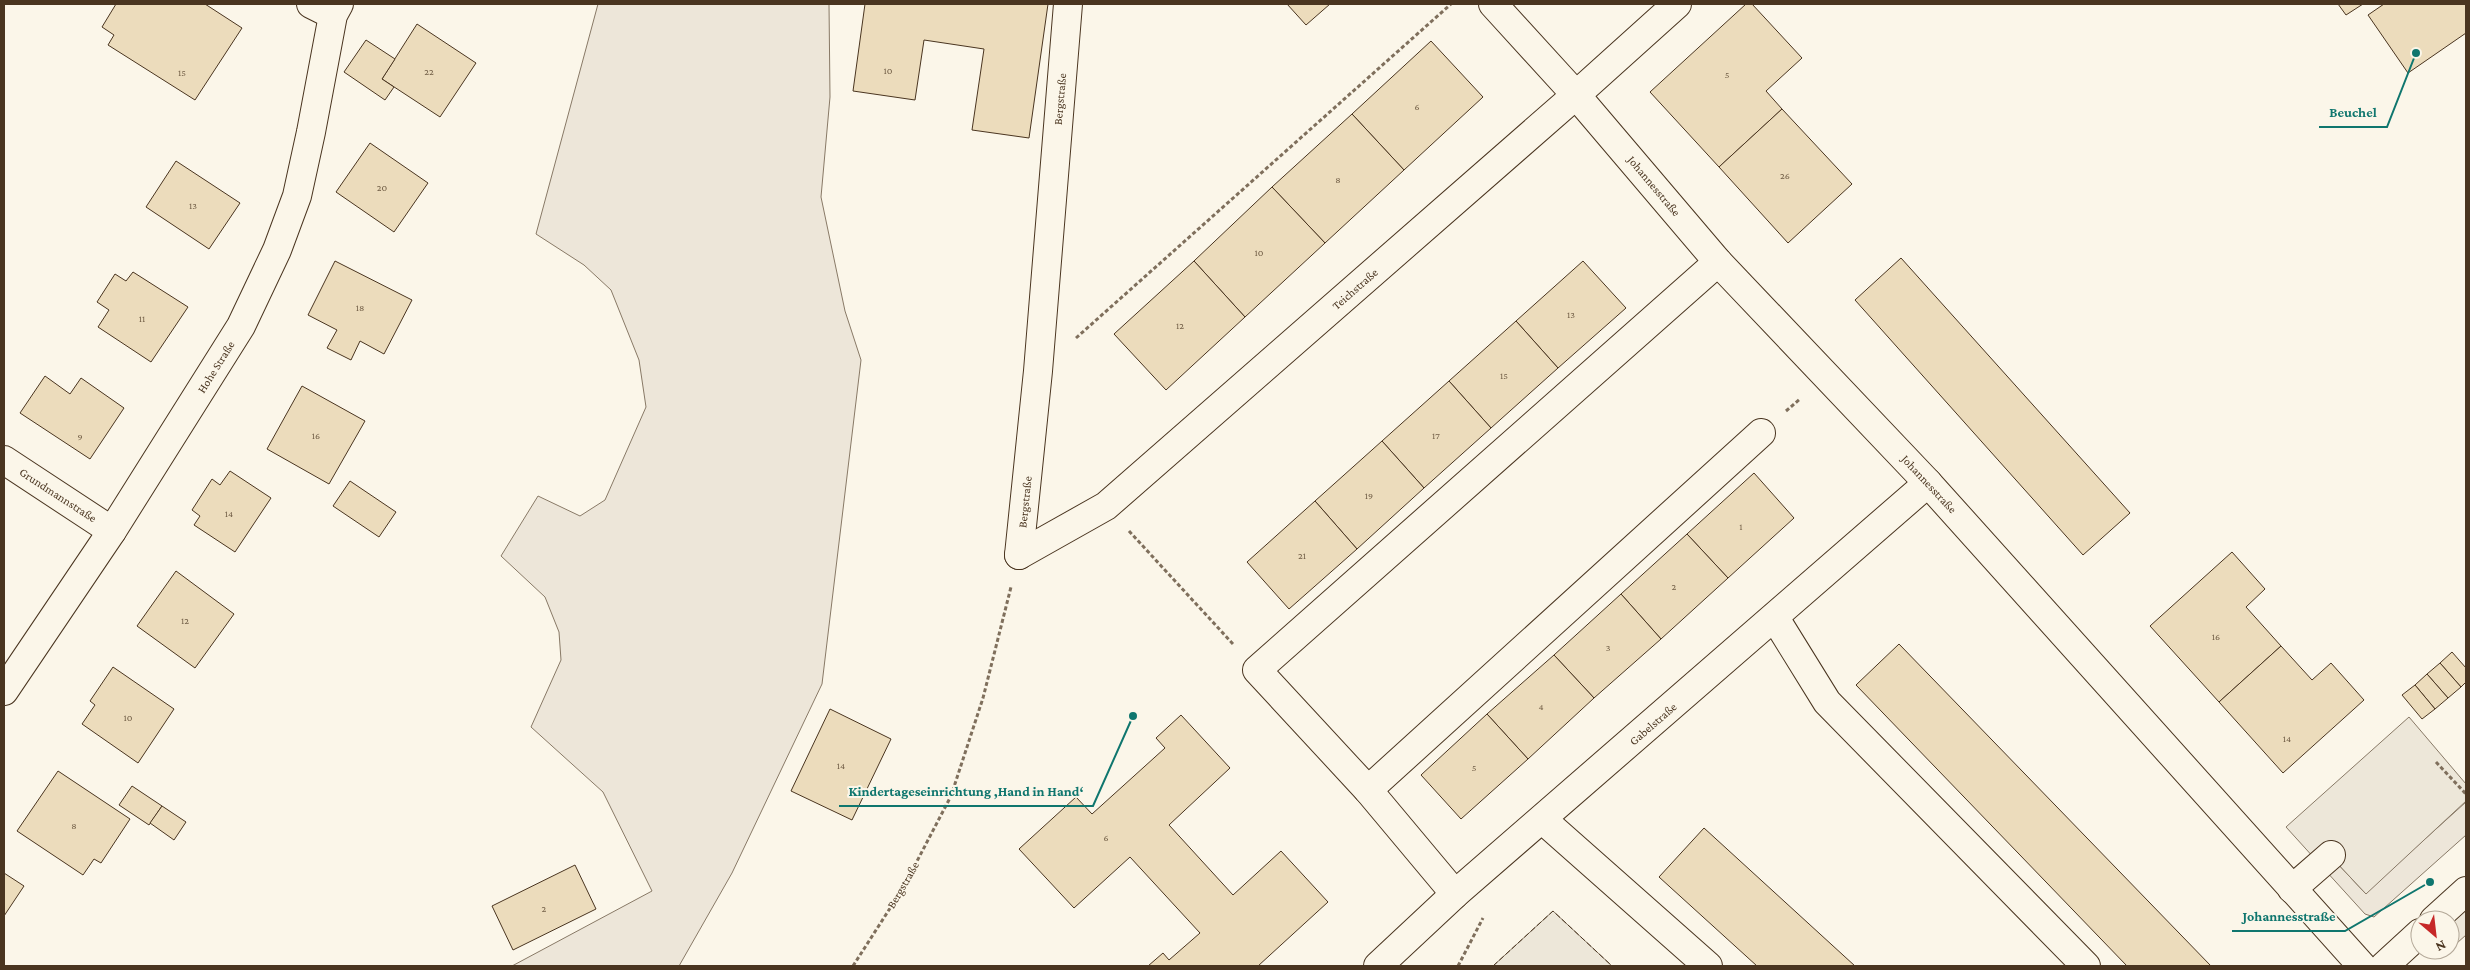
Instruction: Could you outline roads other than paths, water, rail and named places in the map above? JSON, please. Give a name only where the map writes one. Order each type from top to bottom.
[{"type":"street","name":"Bergstraße","points":[[1019,555],[1038,371],[1068,4]]},
{"type":"street","name":"Johannesstraße","points":[[1494,4],[1576,94],[1718,262],[1928,483],[2362,966]]},
{"type":"street","name":"Teichstraße","points":[[1019,555],[1106,506],[1677,4]]},
{"type":"street","name":"Hohe Straße","points":[[4,691],[112,531],[241,326],[276,250],[296,196],[311,132],[327,7]]},
{"type":"street","points":[[1455,894],[1368,790],[1257,670],[1718,262]]},
{"type":"street","points":[[1368,790],[1761,433]]},
{"type":"street","name":"Grundmannstraße","points":[[4,460],[112,531]]},
{"type":"street","name":"Gabelstraße","points":[[1378,966],[1455,894],[1543,820],[1928,483]]},
{"type":"street","points":[[1775,618],[1827,702],[2086,966]]},
{"type":"street","points":[[1543,820],[1708,966]]},
{"type":"street","points":[[2292,889],[2331,855]]},
{"type":"street","points":[[2445,910],[2466,891]]},
{"type":"street","points":[[2384,966],[2410,942]]},
{"type":"place","name":"Beuchel","points":[[2416,53]]},
{"type":"place","name":"Kindertageseinrichtung ‚Hand in Hand‘","points":[[1133,716]]},
{"type":"place","name":"Johannesstraße","points":[[2430,882]]}]
